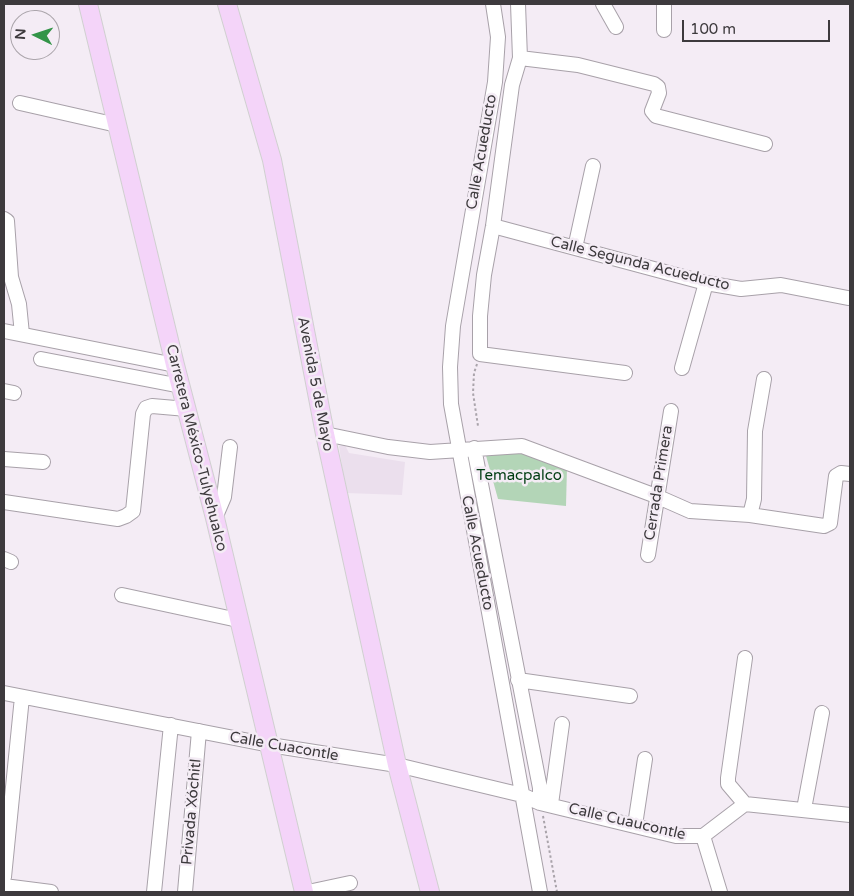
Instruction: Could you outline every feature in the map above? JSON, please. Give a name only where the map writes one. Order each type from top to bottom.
[{"type":"main road","name":"Carretera México-Tulyehualco","points":[[88,4],[175,365],[215,518],[304,892]]},
{"type":"main road","name":"Avenida 5 de Mayo","points":[[227,4],[272,160],[325,434],[397,765],[430,892]]},
{"type":"street","name":"Calle Acueducto","points":[[493,4],[498,37],[495,82],[453,326],[450,367],[451,404],[458,451],[540,892]]},
{"type":"street","name":"Calle Acueducto","points":[[480,354],[480,316],[484,275],[493,226],[512,85],[520,58],[518,4]]},
{"type":"street","points":[[604,4],[616,27]]},
{"type":"street","points":[[664,4],[664,30]]},
{"type":"street","points":[[520,58],[578,65],[654,84],[658,87],[659,93],[652,110],[656,116],[765,144]]},
{"type":"street","points":[[20,102],[117,125]]},
{"type":"street","points":[[575,248],[593,166]]},
{"type":"street","points":[[4,219],[7,221],[11,277],[19,304],[22,334]]},
{"type":"street","name":"Calle Segunda Acueducto","points":[[493,226],[706,283],[741,289],[781,285],[848,298]]},
{"type":"street","points":[[682,368],[706,283]]},
{"type":"street","points":[[4,331],[175,365]]},
{"type":"street","points":[[480,354],[625,373]]},
{"type":"street","points":[[41,359],[181,386]]},
{"type":"street","points":[[750,515],[754,499],[755,431],[764,378]]},
{"type":"street","points":[[4,502],[118,519],[126,516],[133,511],[143,414],[146,408],[152,406],[187,410]]},
{"type":"street","name":"Cerrada Primera","points":[[648,555],[671,411]]},
{"type":"street","points":[[325,434],[388,447],[430,452],[522,446],[656,496],[690,511],[750,515],[824,526],[830,523],[836,476],[846,474]]},
{"type":"street","points":[[215,518],[224,497],[230,447]]},
{"type":"street","name":"Calle Acueducto","points":[[474,448],[518,680],[540,788],[546,804]]},
{"type":"street","points":[[4,459],[43,462]]},
{"type":"street","points":[[122,595],[238,620]]},
{"type":"street","points":[[746,658],[728,784],[745,804],[850,815]]},
{"type":"street","points":[[518,680],[630,696]]},
{"type":"street","name":"Calle Cuacontle","points":[[4,693],[199,732],[397,765]]},
{"type":"street","points":[[4,877],[7,798],[22,696]]},
{"type":"street","points":[[804,809],[822,713]]},
{"type":"street","points":[[546,804],[562,724]]},
{"type":"street","points":[[154,892],[171,726]]},
{"type":"street","name":"Privada Xóchitl","points":[[185,892],[199,732]]},
{"type":"street","points":[[635,825],[645,759]]},
{"type":"street","name":"Calle Cuaucontle","points":[[397,765],[522,795],[546,804],[676,836],[704,836],[745,804]]},
{"type":"street","points":[[704,836],[720,892]]},
{"type":"street","points":[[308,892],[350,884]]},
{"type":"street","points":[[4,886],[51,892]]},
{"type":"path","points":[[478,426],[474,373],[480,354]]},
{"type":"path","points":[[546,804],[557,892]]},
{"type":"shaded area","points":[[345,445],[349,453],[405,462],[402,495],[346,493],[339,446]]},
{"type":"green space","name":"Temacpalco","points":[[521,451],[567,467],[566,506],[498,499],[485,452]]}]
